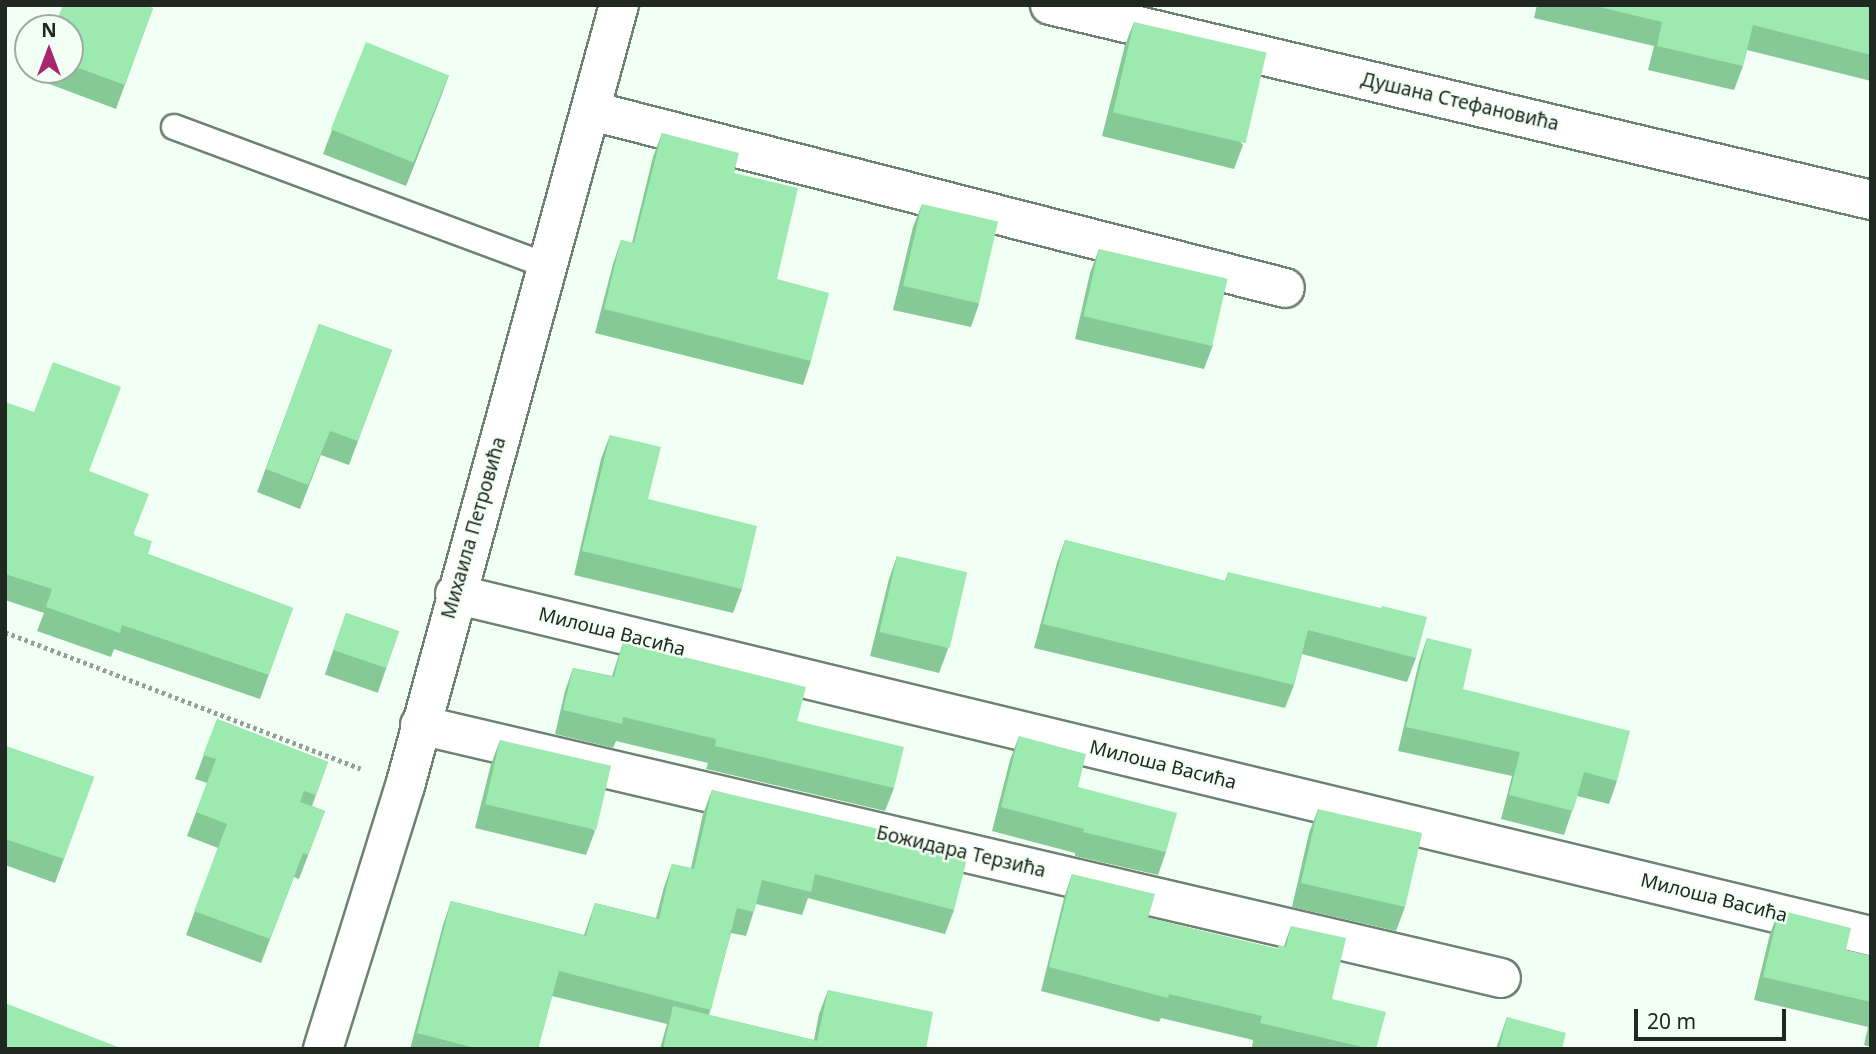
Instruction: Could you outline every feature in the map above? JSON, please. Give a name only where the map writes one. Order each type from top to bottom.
[{"type":"street","name":"Михаила Петровића","points":[[323,1049],[405,786],[455,594],[592,111],[619,5]]},
{"type":"street","name":"Душана Стефановића","points":[[1050,5],[1871,200]]},
{"type":"street","points":[[592,111],[1285,288]]},
{"type":"street","name":"Милоша Васића","points":[[455,594],[1871,936]]},
{"type":"street","name":"Божидара Терзића","points":[[420,725],[1501,978]]},
{"type":"lane","points":[[174,127],[548,266]]},
{"type":"path","points":[[5,632],[405,786]]},
{"type":"building","points":[[63,5],[145,5],[153,8],[125,85],[84,70],[84,14],[59,14]]},
{"type":"building","points":[[1591,5],[1871,5],[1871,55],[1753,25],[1743,66],[1657,46],[1662,22]]},
{"type":"building","points":[[1134,22],[1267,53],[1246,143],[1113,113]]},
{"type":"building","points":[[366,42],[449,75],[413,162],[331,129]]},
{"type":"building","points":[[662,133],[739,153],[734,173],[798,188],[777,279],[829,293],[811,361],[604,309],[621,240],[634,243]]},
{"type":"building","points":[[922,204],[998,222],[979,303],[903,286]]},
{"type":"building","points":[[1099,249],[1228,279],[1212,346],[1083,316]]},
{"type":"building","points":[[319,324],[392,350],[358,441],[330,431],[308,485],[266,469]]},
{"type":"building","points":[[53,362],[121,387],[89,471],[149,494],[133,535],[152,541],[148,554],[293,608],[269,675],[122,625],[120,633],[46,607],[52,589],[5,574],[5,402],[34,412]]},
{"type":"building","points":[[610,435],[661,447],[648,499],[757,526],[742,589],[582,551]]},
{"type":"building","points":[[1065,540],[1226,581],[1228,572],[1427,617],[1416,658],[1308,630],[1294,685],[1043,624]]},
{"type":"building","points":[[897,556],[967,572],[950,648],[879,632]]},
{"type":"building","points":[[346,613],[399,631],[386,668],[333,650]]},
{"type":"building","points":[[1427,638],[1472,649],[1463,689],[1630,731],[1617,781],[1584,772],[1573,811],[1509,795],[1520,752],[1406,727]]},
{"type":"building","points":[[623,642],[806,687],[797,721],[904,747],[894,788],[715,746],[716,739],[623,717],[622,724],[563,710],[573,668],[614,677]]},
{"type":"building","points":[[217,719],[328,762],[316,795],[304,791],[300,802],[325,811],[308,855],[303,853],[270,939],[194,911],[227,824],[196,812],[216,759],[203,755]]},
{"type":"building","points":[[1019,736],[1086,754],[1078,787],[1177,813],[1166,852],[1083,832],[1084,829],[1001,807]]},
{"type":"building","points":[[500,740],[611,766],[596,830],[485,804]]},
{"type":"building","points":[[5,746],[94,777],[64,859],[5,839]]},
{"type":"building","points":[[712,790],[883,830],[882,837],[967,859],[954,910],[815,874],[811,892],[762,880],[754,912],[737,908],[711,1010],[559,971],[538,1049],[479,1049],[417,1033],[451,901],[586,936],[595,903],[659,919],[672,864],[694,869]]},
{"type":"building","points":[[1318,809],[1422,833],[1405,907],[1301,883]]},
{"type":"building","points":[[1072,874],[1155,894],[1148,918],[1278,949],[1278,945],[1286,947],[1291,926],[1346,938],[1332,999],[1386,1012],[1376,1049],[1260,1023],[1262,1016],[1169,994],[1168,998],[1049,967]]},
{"type":"building","points":[[1779,910],[1851,928],[1846,950],[1871,956],[1871,1002],[1763,977]]},
{"type":"building","points":[[828,990],[933,1012],[926,1049],[663,1049],[673,1006],[817,1041]]},
{"type":"building","points":[[5,1003],[123,1049],[5,1049]]},
{"type":"building","points":[[1507,1017],[1566,1033],[1562,1049],[1499,1049]]}]
